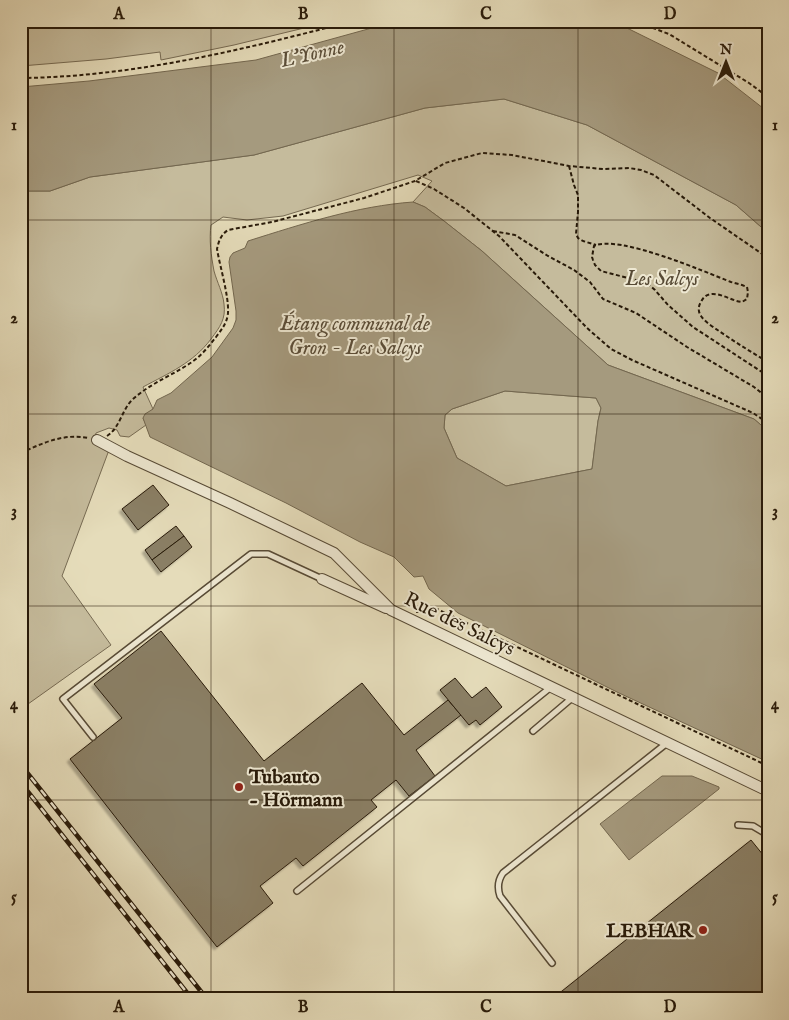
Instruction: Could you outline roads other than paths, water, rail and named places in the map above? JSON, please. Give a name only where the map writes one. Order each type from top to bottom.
[{"type":"street","name":"Rue des Salcys","points":[[97,440],[334,553],[396,613],[768,791]]},
{"type":"street","points":[[322,579],[396,613]]},
{"type":"lane","points":[[93,737],[63,699],[251,554],[268,554],[322,579]]},
{"type":"lane","points":[[297,891],[552,687]]},
{"type":"lane","points":[[533,731],[573,697]]},
{"type":"lane","points":[[552,963],[500,896],[498,890],[500,877],[668,742]]},
{"type":"lane","points":[[738,825],[754,826],[768,835]]},
{"type":"water","name":"L'Yonne","points":[[397,21],[606,21],[629,29],[718,73],[768,112],[768,233],[736,205],[587,125],[504,99],[425,108],[254,155],[90,177],[50,191],[21,191],[21,87],[89,81],[256,60]]},
{"type":"water","name":"Étang communal de Gron - Les Salcys","points":[[413,202],[425,207],[444,221],[482,251],[608,365],[754,419],[768,431],[768,762],[619,693],[458,613],[429,589],[423,576],[414,577],[394,557],[360,542],[286,503],[150,437],[143,418],[145,414],[153,409],[157,400],[171,393],[212,357],[233,328],[236,320],[236,311],[229,262],[233,253],[245,248],[248,241],[289,228],[371,207]],"holes":[[[505,391],[596,398],[601,408],[592,469],[506,486],[457,458],[444,428],[445,415],[452,409]]]},
{"type":"water","points":[[662,776],[692,776],[719,787],[719,789],[629,860],[600,824]]},
{"type":"railway","points":[[21,765],[207,999]]},
{"type":"railway","points":[[21,783],[192,999]]},
{"type":"place","name":"Tubauto - Hörmann","points":[[239,787]]},
{"type":"place","name":"LEBHAR","points":[[703,930]]},
{"type":"park label","name":"Les Salcys","points":[[662,278]]}]
